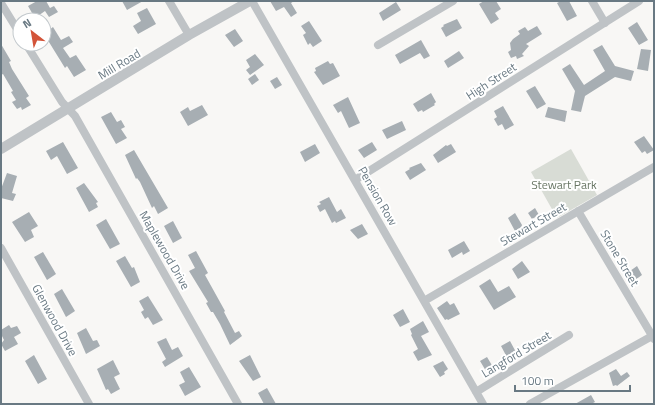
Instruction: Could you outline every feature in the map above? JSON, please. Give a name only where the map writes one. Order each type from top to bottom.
[{"type":"street","points":[[169,1],[189,35]]},
{"type":"street","name":"Mill Road","points":[[1,149],[189,35],[251,1]]},
{"type":"street","name":"Pension Row","points":[[251,1],[483,404]]},
{"type":"street","points":[[378,45],[453,1]]},
{"type":"street","points":[[592,1],[604,23]]},
{"type":"street","name":"High Street","points":[[355,180],[639,1]]},
{"type":"street","points":[[1,3],[12,21]]},
{"type":"street","name":"Maplewood Drive","points":[[31,52],[55,90],[69,108],[95,151],[238,404]]},
{"type":"street","name":"Stewart Street","points":[[424,302],[654,167]]},
{"type":"street","name":"Stone Street","points":[[578,211],[654,337]]},
{"type":"street","name":"Glenwood Drive","points":[[1,248],[89,404]]},
{"type":"street","name":"Langford Street","points":[[476,392],[569,336]]},
{"type":"street","points":[[530,404],[654,337]]},
{"type":"green space","name":"Stewart Park","points":[[571,149],[597,195],[557,218],[531,172]]},
{"type":"building","points":[[37,1],[46,1],[50,8],[54,6],[58,12],[52,15],[52,12],[32,12],[28,6]]},
{"type":"building","points":[[122,1],[143,1],[127,10]]},
{"type":"building","points":[[270,1],[294,1],[291,3],[297,13],[291,17],[284,7],[276,11]]},
{"type":"building","points":[[484,1],[496,1],[501,9],[495,13],[499,19],[491,24],[479,4]]},
{"type":"building","points":[[561,1],[569,1],[577,16],[567,21],[557,3]]},
{"type":"building","points":[[396,2],[401,10],[383,21],[379,13]]},
{"type":"building","points":[[147,8],[156,24],[138,34],[133,26],[141,21],[137,13]]},
{"type":"building","points":[[457,19],[462,28],[446,37],[441,28],[444,26],[443,25]]},
{"type":"building","points":[[309,21],[322,41],[313,47],[310,43],[308,45],[303,35],[306,33],[301,26]]},
{"type":"building","points":[[637,22],[648,40],[639,45],[628,28]]},
{"type":"building","points":[[537,26],[542,34],[526,44],[529,46],[522,54],[524,56],[517,59],[516,56],[511,58],[508,52],[511,50],[510,43],[520,34],[518,31],[525,27],[528,31]]},
{"type":"building","points":[[53,27],[61,40],[69,36],[73,42],[63,48],[70,58],[76,55],[86,70],[74,77],[67,66],[65,68],[52,47]]},
{"type":"building","points":[[235,29],[243,41],[234,47],[225,35]]},
{"type":"building","points":[[421,40],[430,56],[424,59],[420,53],[400,64],[395,55]]},
{"type":"building","points":[[1,44],[11,61],[9,62],[12,69],[29,96],[26,98],[31,105],[22,110],[21,107],[17,109],[12,102],[16,100],[11,92],[13,91],[3,74],[1,75]]},
{"type":"building","points":[[602,45],[615,66],[634,71],[631,81],[615,77],[585,96],[581,112],[571,110],[575,91],[562,69],[570,64],[584,85],[605,71],[593,50]]},
{"type":"building","points":[[641,49],[651,50],[648,71],[637,69]]},
{"type":"building","points":[[459,51],[464,58],[448,68],[444,61]]},
{"type":"building","points":[[255,54],[264,65],[250,75],[246,70],[250,67],[246,60]]},
{"type":"building","points":[[328,61],[330,64],[333,63],[340,76],[323,85],[314,72],[316,71],[315,68]]},
{"type":"building","points":[[255,74],[259,80],[252,85],[248,79]]},
{"type":"building","points":[[277,77],[282,85],[275,89],[270,81]]},
{"type":"building","points":[[535,86],[546,104],[537,109],[526,91]]},
{"type":"building","points":[[431,93],[436,102],[434,104],[435,105],[423,112],[422,110],[418,112],[413,104]]},
{"type":"building","points":[[348,97],[360,123],[349,128],[341,111],[338,113],[333,105]]},
{"type":"building","points":[[202,105],[208,115],[188,126],[180,112],[188,107],[190,111]]},
{"type":"building","points":[[503,106],[514,125],[505,130],[502,124],[498,126],[494,119],[497,117],[494,111]]},
{"type":"building","points":[[548,107],[567,111],[565,122],[545,117]]},
{"type":"building","points":[[111,112],[117,122],[121,120],[125,127],[121,129],[127,138],[116,144],[101,117]]},
{"type":"building","points":[[402,121],[406,130],[387,139],[382,130]]},
{"type":"building","points":[[644,136],[654,150],[647,154],[645,151],[642,153],[634,142]]},
{"type":"building","points":[[63,142],[78,168],[67,174],[57,156],[51,160],[46,151]]},
{"type":"building","points":[[372,142],[377,150],[364,158],[358,150]]},
{"type":"building","points":[[315,144],[320,153],[305,162],[300,152]]},
{"type":"building","points":[[451,144],[456,152],[438,163],[433,155],[446,145]]},
{"type":"building","points":[[134,150],[168,208],[158,214],[154,206],[152,208],[125,155]]},
{"type":"building","points":[[421,163],[426,170],[410,180],[405,172],[410,169],[409,168]]},
{"type":"building","points":[[7,173],[17,176],[12,193],[16,194],[13,201],[1,198],[1,189]]},
{"type":"building","points":[[84,183],[98,202],[96,203],[98,207],[89,212],[76,188]]},
{"type":"building","points":[[329,197],[337,212],[341,209],[346,218],[336,223],[335,221],[332,223],[325,209],[320,212],[317,206],[321,204],[319,202]]},
{"type":"building","points":[[535,208],[539,215],[532,219],[528,213]]},
{"type":"building","points":[[29,212],[38,226],[31,230],[34,237],[25,242],[12,222]]},
{"type":"building","points":[[515,213],[522,225],[521,228],[515,231],[508,218]]},
{"type":"building","points":[[106,219],[120,244],[110,249],[96,225]]},
{"type":"building","points":[[173,221],[182,238],[173,243],[164,226]]},
{"type":"building","points":[[362,224],[368,234],[358,239],[350,230]]},
{"type":"building","points":[[464,241],[470,251],[463,255],[462,252],[452,258],[448,250]]},
{"type":"building","points":[[196,251],[208,273],[205,275],[225,311],[224,312],[235,333],[239,331],[242,336],[230,345],[220,324],[206,303],[208,302],[189,271],[195,268],[188,255]]},
{"type":"building","points":[[43,252],[56,274],[47,280],[34,257]]},
{"type":"building","points":[[125,256],[132,268],[134,267],[140,282],[131,287],[116,261]]},
{"type":"building","points":[[522,261],[530,272],[518,279],[512,269]]},
{"type":"building","points":[[637,266],[642,275],[635,280],[630,271]]},
{"type":"building","points":[[490,279],[498,292],[509,286],[516,297],[494,310],[479,286]]},
{"type":"building","points":[[62,289],[75,311],[66,317],[54,294]]},
{"type":"building","points":[[148,296],[163,320],[153,325],[148,317],[145,319],[141,312],[144,310],[139,301]]},
{"type":"building","points":[[447,301],[450,305],[454,303],[460,314],[445,320],[437,308]]},
{"type":"building","points":[[403,309],[410,322],[400,327],[393,315]]},
{"type":"building","points":[[423,321],[429,332],[421,336],[432,355],[418,361],[413,352],[418,349],[411,335],[410,329]]},
{"type":"building","points":[[9,325],[11,328],[17,326],[21,333],[14,337],[18,344],[5,351],[1,344],[4,340],[1,330]]},
{"type":"building","points":[[86,328],[93,341],[97,340],[100,346],[86,354],[77,333]]},
{"type":"building","points":[[166,338],[172,350],[178,347],[183,356],[165,367],[162,362],[166,359],[157,342]]},
{"type":"building","points":[[510,341],[517,354],[514,356],[515,358],[509,361],[501,346]]},
{"type":"building","points":[[34,355],[47,379],[38,384],[25,361]]},
{"type":"building","points":[[250,355],[261,377],[253,381],[239,361]]},
{"type":"building","points":[[487,357],[493,367],[486,371],[480,361]]},
{"type":"building","points":[[113,360],[120,374],[114,377],[120,389],[111,394],[108,389],[106,390],[97,369]]},
{"type":"building","points":[[443,361],[448,369],[444,372],[445,374],[440,377],[433,366]]},
{"type":"building","points":[[189,367],[201,387],[185,396],[179,385],[185,382],[180,372]]},
{"type":"building","points":[[616,369],[621,376],[627,372],[630,376],[617,386],[613,386],[609,373]]},
{"type":"building","points":[[267,388],[276,404],[264,404],[258,393]]},
{"type":"building","points":[[591,395],[595,402],[591,404],[575,404]]}]
